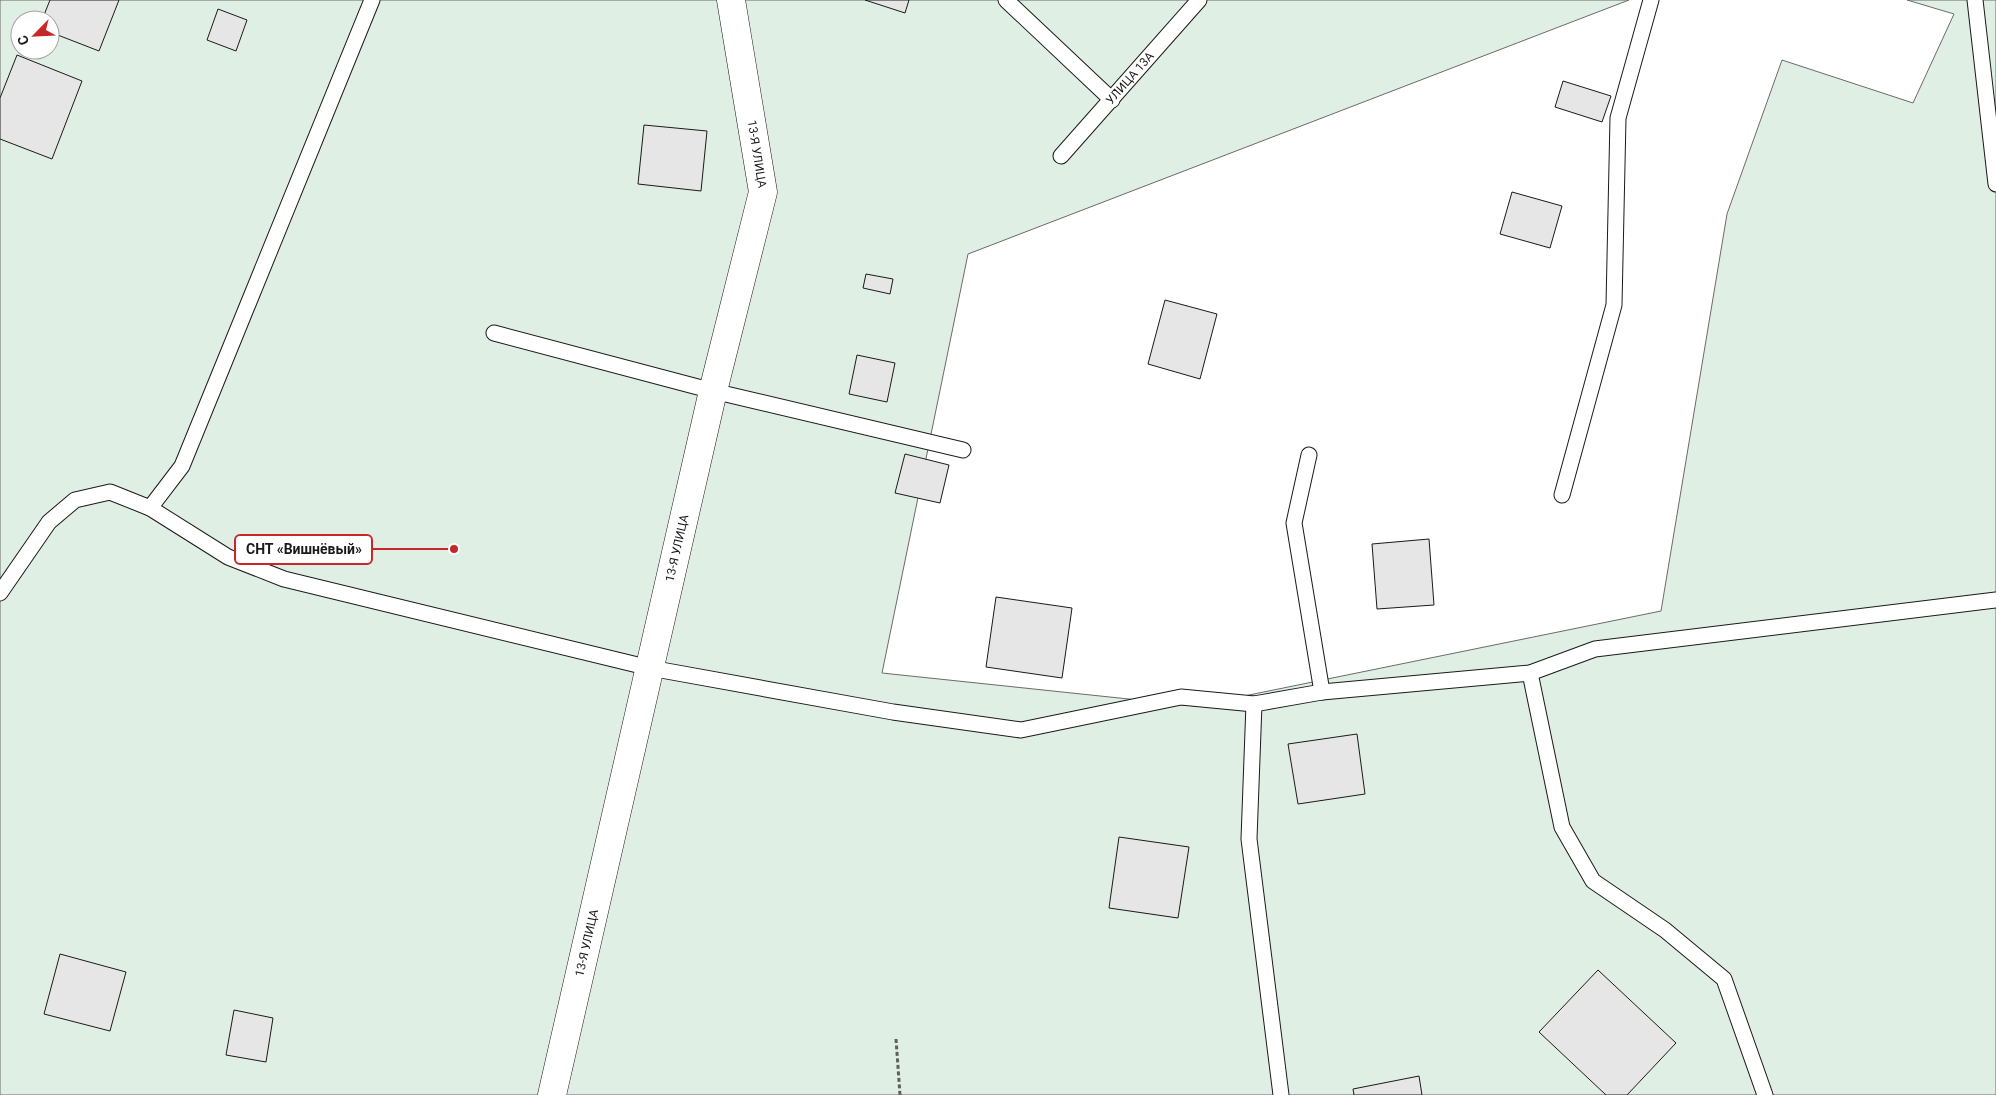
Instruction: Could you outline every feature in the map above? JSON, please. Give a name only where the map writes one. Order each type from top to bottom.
[{"type":"street","name":"13-Я УЛИЦА","points":[[552,1095],[713,391],[764,192],[731,0]]},
{"type":"lane","points":[[150,508],[182,466],[372,0]]},
{"type":"lane","points":[[1006,0],[1112,100]]},
{"type":"lane","name":"УЛИЦА 13А","points":[[1060,156],[1112,100],[1199,0]]},
{"type":"lane","points":[[1562,495],[1614,305],[1618,118],[1650,0]]},
{"type":"lane","points":[[1976,0],[1996,184]]},
{"type":"lane","points":[[494,333],[713,391],[964,450]]},
{"type":"lane","points":[[1309,455],[1294,523],[1322,692]]},
{"type":"lane","points":[[0,592],[49,522],[75,500],[110,492],[150,508],[228,558],[284,579],[650,668],[894,712],[1021,730],[1181,697],[1254,704],[1322,692],[1530,673],[1595,649],[1996,600]]},
{"type":"lane","points":[[1530,673],[1562,827],[1593,881],[1666,930],[1724,979],[1765,1095]]},
{"type":"lane","points":[[1254,704],[1249,839],[1281,1095]]},
{"type":"path","points":[[896,1039],[900,1095]]},
{"type":"green space","points":[[0,0],[1629,0],[968,254],[882,673],[1195,706],[1661,611],[1727,214],[1782,60],[1913,103],[1954,14],[1907,0],[1996,0],[1996,1095],[0,1095]]},
{"type":"building","points":[[50,0],[119,0],[99,51],[60,36],[60,10],[46,10]]},
{"type":"building","points":[[865,0],[909,0],[905,13]]},
{"type":"building","points":[[218,9],[247,20],[236,51],[207,40]]},
{"type":"building","points":[[15,60],[30,60],[82,81],[52,159],[0,139],[0,98]]},
{"type":"building","points":[[1563,81],[1611,96],[1602,122],[1555,107]]},
{"type":"building","points":[[644,125],[707,131],[701,191],[638,184]]},
{"type":"building","points":[[1512,192],[1562,206],[1550,248],[1500,234]]},
{"type":"building","points":[[866,274],[893,279],[890,294],[863,288]]},
{"type":"building","points":[[1165,300],[1217,314],[1200,379],[1148,364]]},
{"type":"building","points":[[857,355],[895,363],[887,402],[849,394]]},
{"type":"building","points":[[905,454],[949,465],[940,503],[895,493]]},
{"type":"building","points":[[1429,539],[1434,605],[1377,609],[1372,544]]},
{"type":"building","points":[[996,597],[1072,608],[1062,678],[986,667]]},
{"type":"building","points":[[1357,734],[1365,794],[1298,804],[1288,744]]},
{"type":"building","points":[[1119,837],[1189,847],[1178,918],[1109,908]]},
{"type":"building","points":[[60,954],[126,972],[110,1031],[44,1014]]},
{"type":"building","points":[[1598,970],[1676,1043],[1627,1095],[1606,1095],[1539,1032]]},
{"type":"building","points":[[234,1010],[273,1018],[266,1062],[226,1055]]},
{"type":"building","points":[[1419,1076],[1422,1095],[1354,1095],[1353,1089]]},
{"type":"place","name":"СНТ «Вишнёвый»","points":[[454,549]]}]
